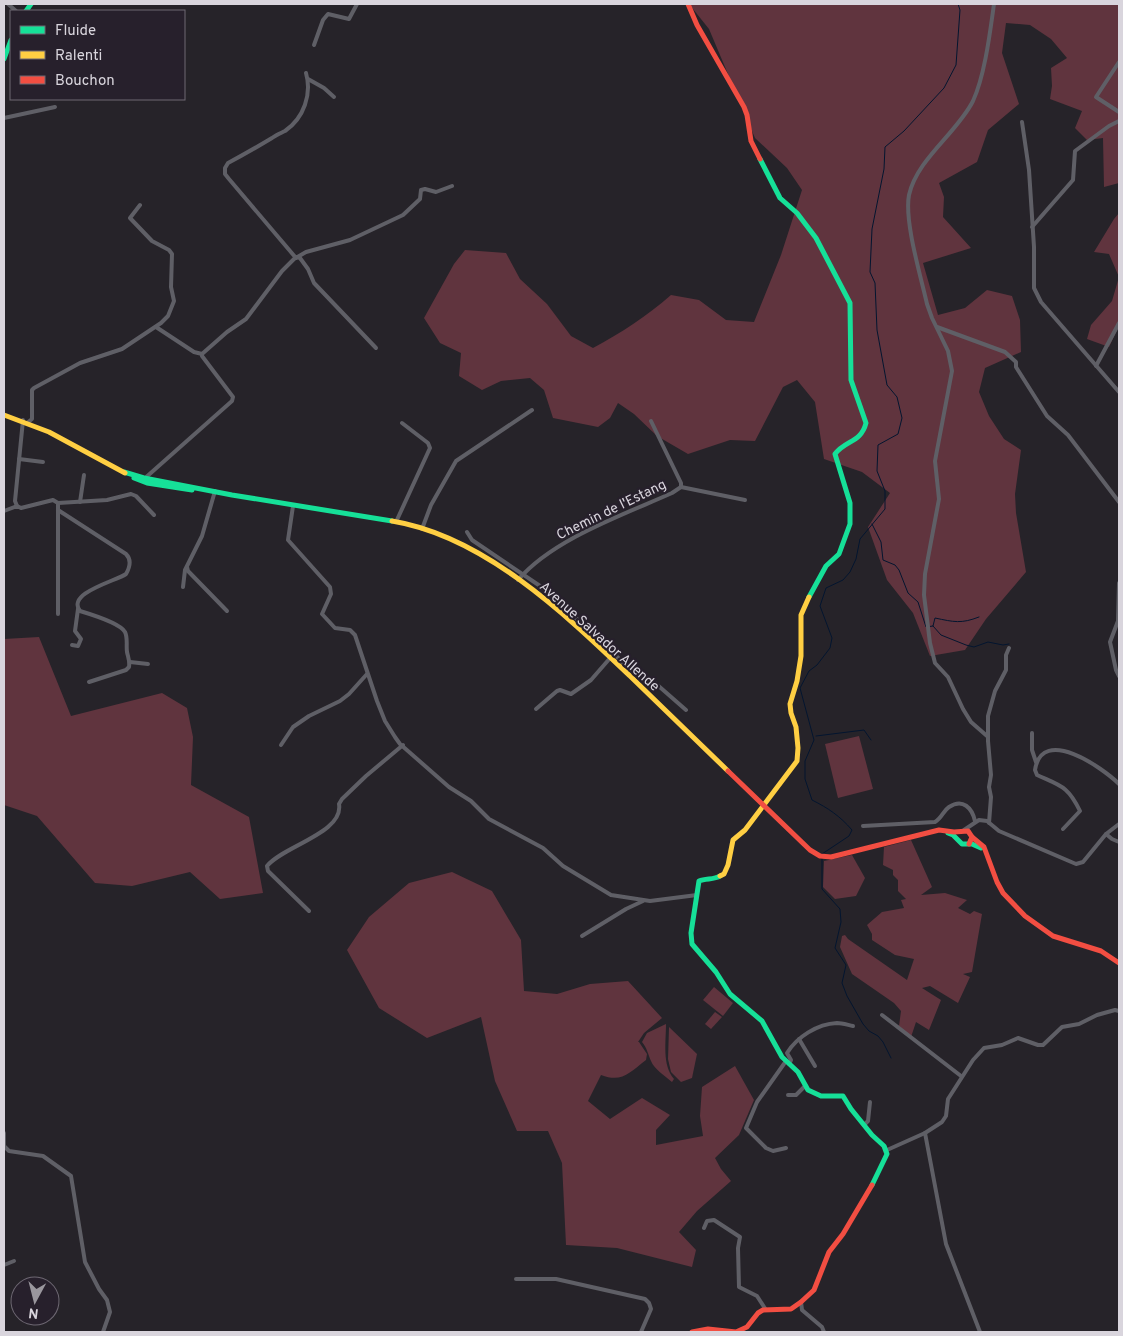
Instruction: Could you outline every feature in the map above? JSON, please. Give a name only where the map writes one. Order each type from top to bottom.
[{"type":"street","points":[[314,45],[323,20],[328,14],[349,19],[357,4]]},
{"type":"street","points":[[688,4],[697,25],[744,107],[749,119],[751,141],[780,198],[797,213],[816,238],[850,303],[851,380],[866,423],[861,435],[850,444],[840,447],[836,454],[836,461],[850,503],[850,524],[839,554],[826,566],[803,609],[801,656],[797,681],[790,704],[790,713],[796,727],[798,756],[796,764],[745,830],[733,840],[728,865],[724,874],[716,879],[701,880],[699,883],[691,933],[692,944],[716,972],[730,994],[762,1021],[788,1063],[798,1072],[805,1086],[812,1093],[821,1096],[839,1095],[846,1098],[851,1109],[887,1150],[886,1158],[875,1182],[843,1234],[829,1252],[814,1290],[791,1309],[766,1310],[758,1313],[747,1327],[736,1332],[708,1329],[692,1332]]},
{"type":"street","points":[[987,736],[971,722],[956,696],[948,677],[935,663],[930,643],[924,595],[925,574],[939,499],[935,461],[952,371],[948,350],[927,304],[909,212],[909,196],[922,168],[973,101],[980,79],[994,4]]},
{"type":"street","points":[[4,60],[10,43]]},
{"type":"street","points":[[1119,62],[1096,97],[1119,112]]},
{"type":"street","points":[[306,73],[309,84],[306,104],[299,118],[285,131],[228,163],[225,168],[225,174],[297,257],[300,258],[308,269],[314,283],[376,348]]},
{"type":"street","points":[[308,78],[334,97]]},
{"type":"street","points":[[4,118],[55,107]]},
{"type":"street","points":[[1032,227],[1073,180],[1075,151],[1109,126],[1119,121]]},
{"type":"street","points":[[1022,122],[1029,170],[1034,288],[1036,294],[1119,392]]},
{"type":"street","points":[[202,354],[246,319],[282,271],[297,257],[306,252],[350,240],[403,215],[420,200],[421,190],[425,189],[436,192],[452,186]]},
{"type":"street","points":[[17,506],[15,501],[22,430],[27,421],[32,390],[80,363],[122,349],[156,327],[168,316],[174,301],[171,270],[173,257],[169,250],[152,241],[130,218],[140,205]]},
{"type":"street","points":[[1096,366],[1119,323]]},
{"type":"street","points":[[156,327],[194,352],[202,354]]},
{"type":"street","points":[[937,327],[1005,352],[1016,362],[1016,367],[1047,416],[1068,436],[1119,502]]},
{"type":"street","points":[[133,477],[144,478],[232,401],[233,397],[202,354]]},
{"type":"street","points":[[422,529],[431,505],[456,461],[532,410]]},
{"type":"street","name":"Avenue Salvador Allende","points":[[4,415],[27,421],[147,483],[215,492]]},
{"type":"street","name":"Avenue Salvador Allende","points":[[27,421],[49,432]]},
{"type":"street","name":"Chemin de l'Estang","points":[[518,580],[563,543],[681,486],[651,421]]},
{"type":"street","points":[[396,522],[430,448],[428,443],[402,423]]},
{"type":"street","points":[[19,459],[43,462]]},
{"type":"street","name":"Avenue Salvador Allende","points":[[124,472],[144,478],[215,492],[396,522],[422,529],[474,550],[494,562],[563,614],[613,656],[755,797],[762,808]]},
{"type":"street","points":[[80,502],[84,475]]},
{"type":"street","points":[[681,486],[745,500]]},
{"type":"street","points":[[183,587],[187,567],[202,536],[215,492]]},
{"type":"street","points":[[4,512],[17,506],[21,508],[53,500],[58,503],[107,500],[131,494],[136,496],[154,515]]},
{"type":"street","points":[[58,503],[58,614]]},
{"type":"street","points":[[294,506],[288,540],[330,587],[331,594],[322,614],[335,628],[353,632],[385,721],[402,745],[449,787],[471,801],[489,819],[543,848],[562,866],[611,895],[650,901],[697,894]]},
{"type":"street","points":[[58,510],[126,554],[130,560],[129,569],[126,574],[86,592],[77,602],[75,631],[81,642],[78,646],[72,645]]},
{"type":"street","points":[[467,532],[472,540],[546,590],[613,656],[630,669],[654,682],[686,710]]},
{"type":"street","points":[[187,567],[188,571],[227,611]]},
{"type":"street","points":[[1119,583],[1118,621],[1110,642],[1117,658],[1116,670],[1119,676]]},
{"type":"street","points":[[78,609],[99,616],[123,630],[126,636],[130,662],[126,670],[89,682]]},
{"type":"street","points":[[989,823],[991,766],[987,736],[988,716],[995,691],[1006,670],[1008,648]]},
{"type":"street","points":[[536,709],[557,690],[571,694],[591,680],[613,656]]},
{"type":"street","points":[[130,662],[148,664]]},
{"type":"street","points":[[281,745],[294,727],[308,716],[340,701],[367,674]]},
{"type":"street","points":[[1032,734],[1032,750],[1036,762]]},
{"type":"street","points":[[309,910],[268,871],[267,866],[285,851],[325,830],[338,816],[339,804],[342,799],[402,745]]},
{"type":"street","points":[[1063,829],[1080,811],[1074,799],[1065,789],[1057,783],[1037,775],[1035,770],[1039,756],[1046,751],[1057,750],[1071,753],[1102,770],[1119,784]]},
{"type":"street","points":[[863,826],[935,822],[949,808],[960,805],[972,810],[974,823],[968,844]]},
{"type":"street","points":[[762,808],[810,850],[822,857],[831,857],[939,830],[962,831],[972,835],[984,847],[1000,888],[1038,926],[1054,938],[1100,949],[1110,954],[1119,963]]},
{"type":"street","points":[[957,839],[962,831],[982,820],[999,831],[1076,864],[1083,862],[1106,834],[1119,824]]},
{"type":"street","points":[[928,833],[948,833],[962,844],[979,846],[987,854]]},
{"type":"street","points":[[1106,834],[1119,842]]},
{"type":"street","points":[[582,936],[644,900]]},
{"type":"street","points":[[887,1150],[925,1133],[944,1119],[948,1099],[961,1076],[984,1048],[1002,1045],[1018,1038],[1043,1045],[1062,1027],[1079,1024],[1097,1015],[1115,1010],[1119,1011]]},
{"type":"street","points":[[882,1015],[961,1076]]},
{"type":"street","points":[[786,1148],[773,1151],[766,1148],[746,1128],[757,1102],[791,1060],[787,1053],[807,1032],[838,1022],[852,1026]]},
{"type":"street","points":[[799,1039],[815,1066]]},
{"type":"street","points":[[788,1094],[796,1095],[805,1086]]},
{"type":"street","points":[[864,1125],[868,1121],[870,1102]]},
{"type":"street","points":[[4,1133],[4,1146],[9,1151],[43,1156],[71,1176],[85,1262],[107,1300],[110,1312],[103,1332]]},
{"type":"street","points":[[925,1133],[946,1244],[980,1332]]},
{"type":"street","points":[[704,1228],[707,1221],[714,1220],[740,1237],[738,1248],[739,1287],[757,1296],[766,1310]]},
{"type":"street","points":[[4,1265],[14,1261]]},
{"type":"street","points":[[516,1279],[556,1279],[645,1300],[649,1303],[651,1309],[641,1332]]},
{"type":"street","points":[[801,1302],[802,1310],[822,1327],[824,1332]]},
{"type":"shaded area","points":[[689,4],[1119,4],[1119,183],[1104,187],[1103,138],[1087,140],[1075,128],[1082,111],[1050,99],[1052,86],[1051,68],[1067,58],[1051,39],[1030,25],[1006,23],[1002,53],[1019,104],[988,130],[977,162],[939,183],[944,197],[943,217],[971,248],[923,263],[938,315],[965,308],[987,290],[1012,296],[1020,320],[1021,352],[985,368],[979,392],[989,416],[1004,439],[1021,450],[1015,494],[1016,513],[1026,572],[986,619],[965,650],[930,656],[913,613],[887,580],[868,527],[890,493],[862,472],[824,459],[815,402],[797,380],[783,387],[755,441],[730,440],[688,454],[657,436],[634,414],[618,403],[610,418],[598,427],[553,418],[544,390],[530,378],[501,381],[482,390],[459,376],[461,353],[440,343],[424,318],[454,264],[465,250],[506,253],[520,279],[547,304],[571,336],[593,348],[634,324],[671,295],[699,300],[726,320],[754,322],[781,255],[802,190],[787,168],[755,138],[709,29]]},
{"type":"shaded area","points":[[1119,213],[1119,277],[1109,254],[1094,252]]},
{"type":"shaded area","points":[[1119,277],[1119,326],[1109,347],[1087,339],[1091,325],[1112,301]]},
{"type":"shaded area","points":[[39,637],[71,716],[162,693],[187,708],[193,737],[191,785],[249,817],[263,893],[220,899],[190,872],[132,886],[95,883],[37,816],[4,805],[4,639]]},
{"type":"shaded area","points":[[859,736],[873,789],[838,798],[825,744]]},
{"type":"shaded area","points":[[911,840],[932,887],[921,895],[945,893],[967,900],[958,908],[970,914],[974,911],[982,914],[972,972],[963,974],[970,977],[958,1003],[930,986],[922,988],[941,1000],[929,1030],[916,1022],[911,1037],[899,1026],[901,1011],[894,1003],[852,974],[840,947],[842,936],[845,935],[907,980],[914,959],[895,955],[872,940],[872,934],[867,925],[882,912],[904,908],[901,900],[906,899],[898,891],[898,880],[893,875],[893,870],[883,865],[884,847]]},
{"type":"shaded area","points":[[852,855],[865,878],[856,896],[835,899],[823,887],[824,861]]},
{"type":"shaded area","points":[[452,872],[492,891],[521,940],[524,991],[557,994],[590,984],[628,981],[662,1018],[644,1033],[638,1042],[647,1054],[646,1060],[630,1073],[620,1077],[614,1078],[601,1075],[588,1101],[610,1119],[642,1098],[670,1115],[656,1130],[656,1145],[703,1136],[700,1116],[702,1087],[735,1066],[754,1100],[739,1135],[715,1158],[731,1181],[697,1211],[679,1232],[696,1250],[692,1267],[617,1248],[566,1245],[562,1163],[548,1131],[517,1131],[495,1081],[481,1017],[427,1038],[379,1008],[347,950],[369,917],[409,883]]},
{"type":"shaded area","points":[[714,987],[733,1003],[723,1016],[703,1000]]},
{"type":"shaded area","points":[[715,1012],[722,1017],[711,1029],[705,1024]]},
{"type":"shaded area","points":[[666,1024],[666,1060],[674,1079],[672,1082],[655,1067],[642,1042],[647,1033]]},
{"type":"shaded area","points":[[669,1027],[697,1054],[692,1078],[681,1082],[671,1072],[668,1059]]},
{"type":"waterway","points":[[822,854],[849,836],[852,830],[834,813],[812,800],[805,779],[805,761],[814,740],[800,688],[809,671],[817,665],[830,648],[832,638],[820,606],[826,588],[843,580],[850,572],[856,559],[860,539],[885,509],[885,491],[877,471],[878,445],[898,434],[902,418],[897,397],[887,385],[877,330],[875,283],[870,272],[872,229],[884,169],[885,147],[904,131],[944,88],[956,65],[960,10],[958,4]]},
{"type":"waterway","points":[[872,524],[881,542],[883,560],[895,565],[899,570],[908,593],[918,602],[926,627],[933,626],[935,618],[957,622],[979,617]]},
{"type":"waterway","points":[[933,626],[941,635],[974,647],[988,642],[1003,645],[1009,644]]},
{"type":"waterway","points":[[816,736],[864,730],[871,740]]},
{"type":"waterway","points":[[822,858],[822,889],[840,909],[841,922],[835,948],[846,965],[842,983],[863,1024],[883,1042],[891,1058]]},
{"type":"traffic: fast","points":[[27,10],[31,4]]},
{"type":"traffic: fast","points":[[4,59],[10,43]]},
{"type":"traffic: fast","points":[[760,159],[780,198],[797,213],[816,238],[850,303],[851,380],[866,423],[864,430],[857,438],[843,446],[835,454],[850,503],[850,524],[839,554],[826,566],[809,597]]},
{"type":"traffic: fast","points":[[124,472],[144,478],[232,495],[392,521]]},
{"type":"traffic: fast","points":[[134,478],[147,483],[192,490]]},
{"type":"traffic: fast","points":[[948,833],[953,835],[962,844],[972,844],[981,848]]},
{"type":"traffic: fast","points":[[720,876],[699,881],[691,933],[692,944],[716,972],[730,994],[762,1021],[782,1057],[798,1072],[808,1090],[821,1096],[843,1096],[872,1135],[884,1146],[887,1154],[872,1185]]},
{"type":"traffic: slow","points":[[4,415],[49,432],[125,473]]},
{"type":"traffic: slow","points":[[392,521],[426,529],[459,543],[491,560],[521,581],[578,628],[728,771]]},
{"type":"traffic: slow","points":[[720,876],[724,874],[728,865],[733,840],[745,830],[797,761],[796,727],[790,704],[797,681],[801,656],[801,615],[809,597]]},
{"type":"traffic: jam","points":[[688,4],[697,25],[744,107],[751,141],[760,159]]},
{"type":"traffic: jam","points":[[728,771],[810,850],[820,856],[831,857],[939,830],[968,831],[972,837],[969,844]]},
{"type":"traffic: jam","points":[[972,837],[984,847],[1003,893],[1025,916],[1053,936],[1101,951],[1119,963]]},
{"type":"traffic: jam","points":[[692,1332],[708,1329],[736,1332],[747,1327],[758,1313],[763,1310],[791,1309],[801,1302],[814,1290],[829,1252],[843,1234],[872,1185]]}]
